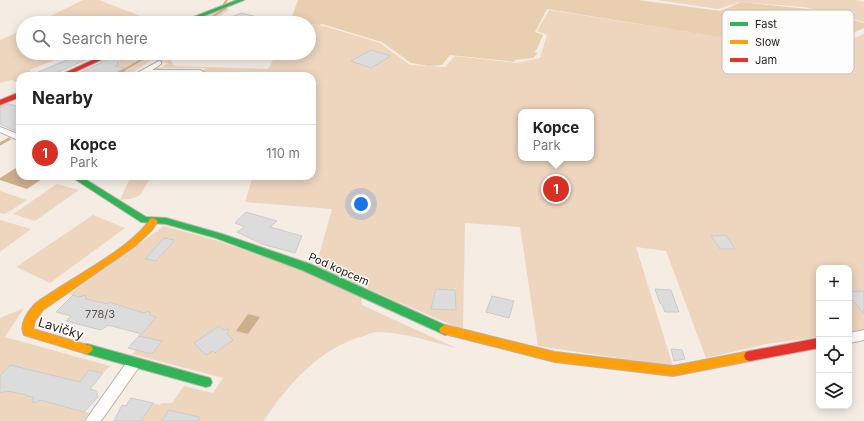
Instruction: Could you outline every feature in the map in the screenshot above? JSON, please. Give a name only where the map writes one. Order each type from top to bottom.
[{"type":"street","points":[[200,16],[242,0]]},
{"type":"street","points":[[69,72],[97,60]]},
{"type":"street","points":[[143,72],[158,63]]},
{"type":"street","points":[[0,103],[16,96]]},
{"type":"street","points":[[0,129],[16,136]]},
{"type":"street","name":"Pod kopcem","points":[[80,180],[144,220],[166,221],[219,236],[306,267],[449,332],[555,357],[673,371],[816,344]]},
{"type":"street","name":"Lavičky","points":[[153,221],[149,228],[132,244],[40,307],[27,326],[28,332],[206,382]]},
{"type":"street","points":[[852,337],[864,335]]},
{"type":"street","points":[[92,421],[134,363]]},
{"type":"shaded area","points":[[83,0],[99,0],[141,16],[50,16]]},
{"type":"shaded area","points":[[298,0],[638,0],[722,11],[722,37],[547,9],[535,32],[543,35],[537,49],[534,52],[538,53],[533,58],[514,60],[516,62],[450,55],[442,65],[429,66],[411,63],[382,42],[322,24],[316,25],[316,16],[292,16]]},
{"type":"shaded area","points":[[657,0],[856,0],[864,2],[864,22],[854,20],[854,10],[816,10],[804,7],[740,2],[718,9]]},
{"type":"shaded area","points":[[741,2],[811,10],[723,10]]},
{"type":"shaded area","points":[[223,8],[230,9],[220,16],[205,16]]},
{"type":"shaded area","points":[[549,10],[722,37],[722,74],[854,74],[854,38],[864,34],[864,330],[852,332],[852,265],[816,265],[816,337],[766,344],[706,358],[666,251],[636,247],[673,366],[538,346],[520,227],[465,223],[463,330],[316,266],[332,209],[245,202],[252,180],[316,180],[316,72],[202,72],[206,68],[163,68],[161,70],[155,69],[156,67],[161,68],[168,63],[152,60],[171,60],[174,66],[268,69],[273,60],[316,60],[316,25],[380,43],[410,65],[445,67],[455,56],[516,63],[540,58],[547,35],[537,31]]},
{"type":"shaded area","points":[[854,21],[864,23],[864,28],[854,32]]},
{"type":"shaded area","points":[[16,33],[16,60],[55,60],[29,70],[31,72],[16,72],[16,82],[12,80],[0,83],[0,40]]},
{"type":"shaded area","points":[[124,60],[152,60],[133,72],[118,72],[125,69],[115,66]]},
{"type":"shaded area","points":[[16,168],[16,180],[40,180],[27,189],[0,180],[0,178]]},
{"type":"shaded area","points":[[129,180],[149,180],[141,194],[134,198],[120,200]]},
{"type":"shaded area","points":[[57,184],[79,190],[35,221],[13,214]]},
{"type":"shaded area","points":[[0,191],[27,200],[5,214],[0,213]]},
{"type":"shaded area","points":[[93,215],[125,228],[50,283],[16,267]]},
{"type":"shaded area","points":[[0,220],[31,229],[0,252]]},
{"type":"shaded area","points":[[164,226],[215,240],[309,272],[361,295],[362,305],[456,348],[388,332],[373,333],[348,341],[333,349],[306,369],[283,394],[264,421],[141,421],[152,403],[160,405],[161,403],[172,403],[184,386],[213,393],[223,378],[132,354],[136,350],[152,354],[162,342],[138,336],[156,316],[150,315],[147,312],[144,313],[122,308],[123,306],[109,302],[107,304],[86,299],[85,296],[79,297],[69,294]]},
{"type":"shaded area","points":[[24,308],[5,337],[110,366],[103,373],[89,370],[60,406],[89,413],[83,421],[0,421],[0,318]]},
{"type":"shaded area","points":[[248,314],[260,317],[248,334],[236,331]]},
{"type":"building","points":[[241,13],[254,16],[234,16]]},
{"type":"building","points":[[371,50],[391,56],[371,68],[351,61]]},
{"type":"building","points":[[67,60],[85,60],[58,72],[38,72]]},
{"type":"building","points":[[107,60],[124,60],[117,63],[119,64],[115,66],[125,68],[116,72],[81,72]]},
{"type":"building","points":[[9,104],[16,106],[16,131],[0,124],[0,107]]},
{"type":"building","points":[[246,212],[277,221],[270,227],[302,236],[295,253],[262,244],[237,232],[245,227],[235,223]]},
{"type":"building","points":[[726,235],[735,249],[720,249],[711,236]]},
{"type":"building","points":[[164,238],[175,240],[156,261],[145,259]]},
{"type":"building","points":[[436,289],[455,290],[456,310],[431,309]]},
{"type":"building","points":[[655,289],[671,290],[679,312],[665,312]]},
{"type":"building","points":[[864,291],[864,314],[852,300],[852,292]]},
{"type":"building","points":[[73,295],[79,297],[85,295],[86,299],[108,304],[109,302],[144,313],[149,311],[150,315],[156,317],[142,334],[108,325],[101,330],[66,321],[71,316],[56,312]]},
{"type":"building","points":[[492,296],[514,301],[509,318],[486,312]]},
{"type":"building","points":[[219,326],[223,330],[229,329],[227,334],[233,340],[215,353],[213,351],[206,355],[194,343]]},
{"type":"building","points":[[139,336],[162,341],[152,354],[128,348]]},
{"type":"building","points":[[671,349],[682,350],[685,359],[674,361]]},
{"type":"building","points":[[10,365],[80,382],[89,370],[103,373],[90,389],[96,391],[98,397],[84,412],[40,400],[33,403],[33,397],[26,396],[27,395],[7,391],[0,393],[0,376]]},
{"type":"building","points":[[131,398],[153,403],[141,421],[114,421],[122,405],[126,406]]},
{"type":"building","points":[[169,410],[199,417],[199,421],[162,421]]},
{"type":"waterway","points":[[224,4],[227,0]]},
{"type":"waterway","points":[[214,16],[226,8]]},
{"type":"waterway","points":[[122,71],[141,60]]},
{"type":"waterway","points":[[0,144],[9,139]]},
{"type":"traffic: fast","points":[[200,16],[242,0]]},
{"type":"traffic: fast","points":[[80,180],[144,220],[166,221],[219,236],[306,267],[445,330]]},
{"type":"traffic: fast","points":[[87,349],[206,382]]},
{"type":"traffic: slow","points":[[87,349],[28,332],[30,319],[39,307],[132,244],[149,228],[153,221]]},
{"type":"traffic: slow","points":[[445,330],[555,357],[673,371],[750,356]]},
{"type":"traffic: jam","points":[[70,72],[97,60]]},
{"type":"traffic: jam","points":[[0,103],[16,96]]},
{"type":"traffic: jam","points":[[750,356],[816,344]]},
{"type":"place","name":"Kopce","points":[[556,189]]}]
